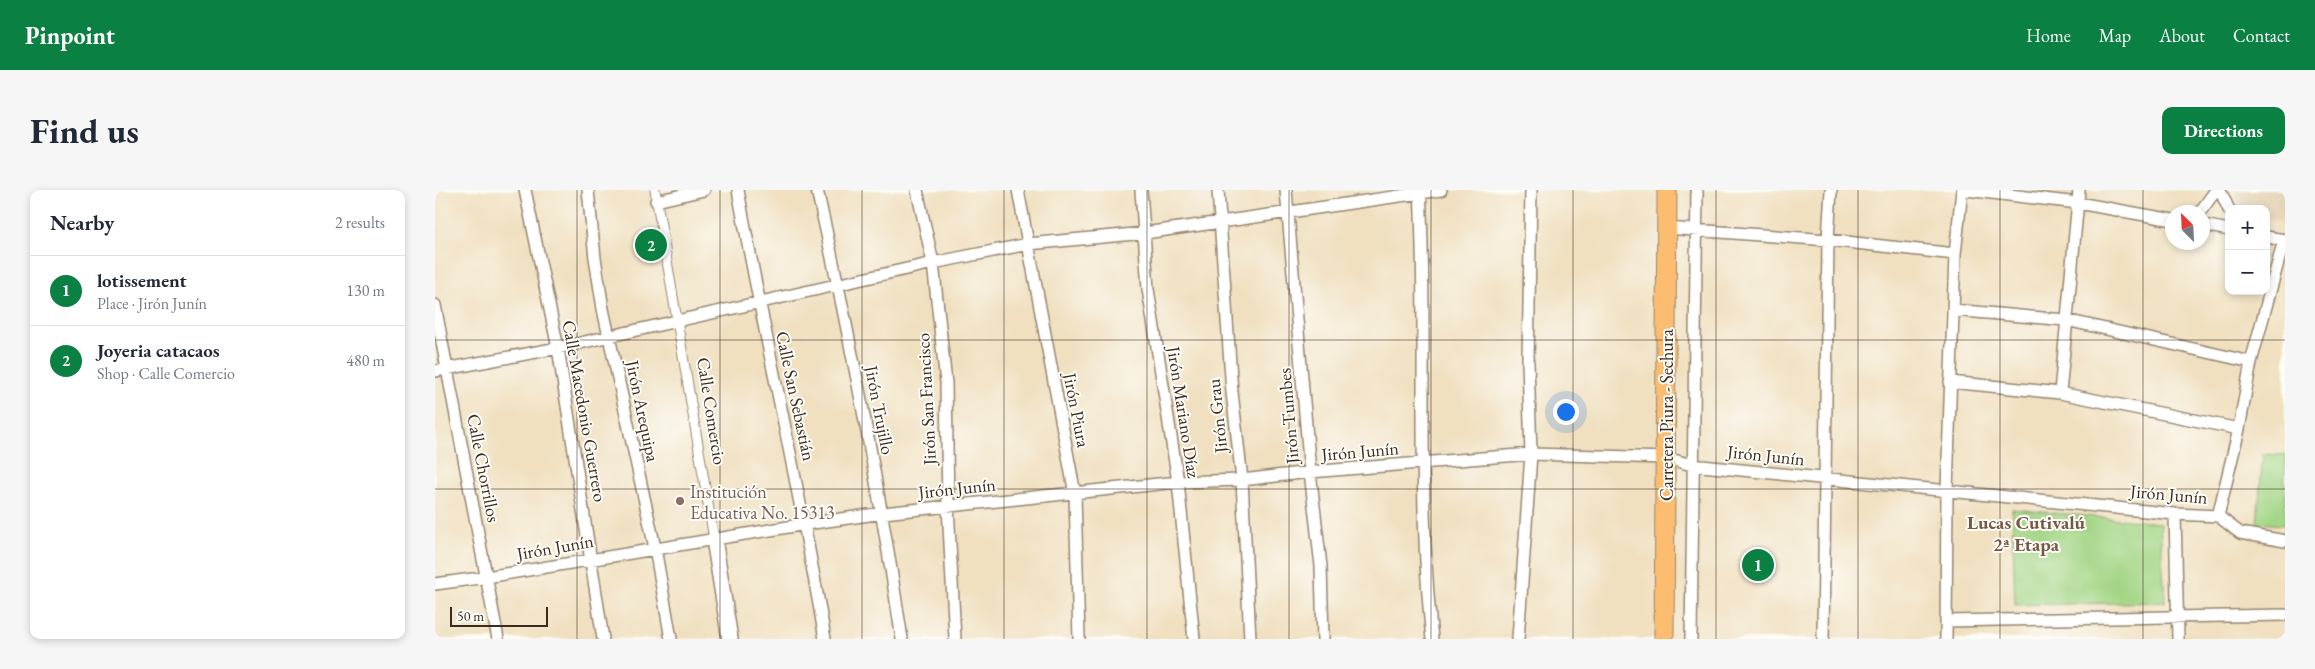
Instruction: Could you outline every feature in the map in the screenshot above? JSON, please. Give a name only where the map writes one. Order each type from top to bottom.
[{"type":"main road","name":"Carretera Piura - Sechura","points":[[1664,639],[1667,190]]},
{"type":"street","name":"Calle Macedonio Guerrero","points":[[525,190],[558,348],[592,558],[603,639]]},
{"type":"street","name":"Jirón Arequipa","points":[[588,190],[595,258],[609,337],[655,548],[671,639]]},
{"type":"street","points":[[655,195],[704,190]]},
{"type":"street","name":"Calle San Sebastián","points":[[738,190],[759,303],[805,524],[825,639]]},
{"type":"street","name":"Jirón Trujillo","points":[[817,190],[838,284],[883,513],[901,639]]},
{"type":"street","name":"Jirón San Francisco","points":[[917,190],[933,263],[946,383],[948,506],[955,639]]},
{"type":"street","name":"Jirón Piura","points":[[1018,190],[1075,494],[1079,639]]},
{"type":"street","name":"Jirón Mariano Díaz","points":[[1141,190],[1149,299],[1178,482],[1194,639]]},
{"type":"street","name":"Jirón Grau","points":[[1218,190],[1231,383],[1242,480],[1251,639]]},
{"type":"street","name":"Jirón Tumbes","points":[[1286,190],[1310,472],[1321,566],[1323,639]]},
{"type":"street","points":[[435,371],[558,348],[933,263],[1029,244],[1145,233],[1441,190]]},
{"type":"street","points":[[1518,639],[1531,454],[1527,362],[1531,190]]},
{"type":"street","points":[[1691,639],[1697,190]]},
{"type":"street","points":[[1823,639],[1831,190]]},
{"type":"street","points":[[1946,639],[1950,382],[1955,254],[1962,190]]},
{"type":"street","points":[[1966,190],[2078,203],[2165,219]]},
{"type":"street","points":[[2060,393],[2079,190]]},
{"type":"street","points":[[2205,205],[2216,190]]},
{"type":"street","points":[[2220,190],[2227,205]]},
{"type":"street","points":[[1421,192],[1424,380],[1422,463],[1428,600],[1432,639]]},
{"type":"street","name":"Calle Comercio","points":[[655,195],[678,321],[729,639]]},
{"type":"street","points":[[2210,226],[2225,229]]},
{"type":"street","points":[[1667,228],[1829,240],[1955,254]]},
{"type":"street","points":[[2218,516],[2239,429],[2251,362],[2285,240],[2270,238]]},
{"type":"street","name":"Calle Chorrillos","points":[[435,304],[498,639]]},
{"type":"street","points":[[1953,310],[2066,320],[2251,362]]},
{"type":"street","points":[[1950,382],[2060,393],[2239,429]]},
{"type":"street","name":"Jirón Junín","points":[[435,584],[883,513],[1178,482],[1242,480],[1310,472],[1531,454],[1666,458],[1692,465],[1825,479],[2175,514],[2218,516],[2240,533],[2285,541]]},
{"type":"street","points":[[2175,514],[2178,639]]},
{"type":"street","points":[[1946,621],[2178,619],[2285,615]]},
{"type":"shaded area","points":[[2237,190],[2285,190],[2285,223],[2270,219],[2270,205],[2237,205]]},
{"type":"green space","points":[[2263,454],[2285,455],[2285,525],[2257,523]]},
{"type":"green space","points":[[2012,509],[2160,523],[2165,602],[2015,605]]},
{"type":"place","name":"Joyeria catacaos","points":[[651,245]]},
{"type":"place","name":"Institución Educativa No. 15313","points":[[680,501]]},
{"type":"place","name":"lotissement","points":[[1758,565]]},
{"type":"district","name":"Lucas Cutivalú 2ª Etapa","points":[[2026,533]]}]
